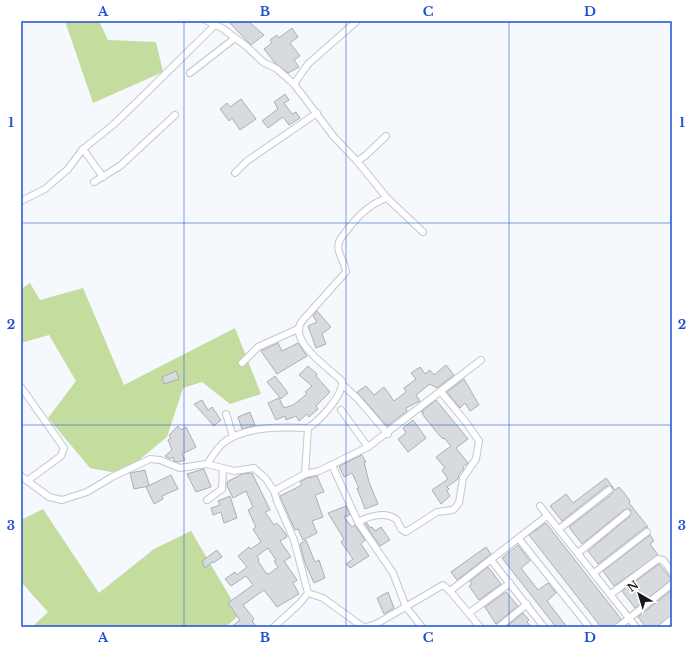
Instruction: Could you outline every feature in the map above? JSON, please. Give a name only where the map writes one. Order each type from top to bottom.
[{"type":"street","points":[[207,21],[235,38],[294,84],[334,137],[357,161],[387,198],[423,232]]},
{"type":"street","points":[[294,84],[308,64],[358,21]]},
{"type":"street","points":[[21,201],[36,195],[57,179],[68,169],[83,149],[128,111],[215,25]]},
{"type":"street","points":[[190,73],[235,38]]},
{"type":"street","points":[[235,173],[247,161],[316,113]]},
{"type":"street","points":[[94,182],[130,158],[175,115]]},
{"type":"street","points":[[357,161],[366,156],[386,136]]},
{"type":"street","points":[[83,149],[103,177]]},
{"type":"street","points":[[387,198],[373,203],[360,215],[338,242],[338,251],[346,272],[302,321],[298,328],[298,334],[310,353],[342,381],[343,385],[357,398],[388,434]]},
{"type":"street","points":[[242,363],[258,347],[298,328]]},
{"type":"street","points":[[274,491],[305,474],[319,471],[368,447],[388,434],[481,360]]},
{"type":"street","points":[[207,464],[221,445],[233,436],[276,426],[308,428],[320,418],[341,392],[343,385]]},
{"type":"street","points":[[21,387],[64,448],[61,456],[27,481]]},
{"type":"street","points":[[358,522],[366,518],[387,515],[397,520],[402,531],[406,532],[437,512],[452,510],[459,503],[463,478],[476,459],[479,441],[441,392]]},
{"type":"street","points":[[341,410],[368,447]]},
{"type":"street","points":[[226,414],[233,436]]},
{"type":"street","points":[[305,474],[308,428]]},
{"type":"street","points":[[21,476],[48,498],[62,500],[87,492],[112,477],[150,459],[160,460],[180,468],[207,464],[234,471],[256,469],[274,491],[277,502],[294,540],[308,593]]},
{"type":"street","points":[[332,465],[358,522],[393,573],[406,607],[422,627]]},
{"type":"street","points":[[208,500],[222,490],[223,469]]},
{"type":"street","points":[[559,529],[609,490]]},
{"type":"street","points":[[540,506],[636,627]]},
{"type":"street","points":[[578,553],[627,514]]},
{"type":"street","points":[[450,591],[547,516]]},
{"type":"street","points":[[594,573],[647,532]]},
{"type":"street","points":[[519,539],[589,627]]},
{"type":"street","points":[[611,594],[658,559],[663,560],[672,572]]},
{"type":"street","points":[[491,560],[544,627]]},
{"type":"street","points":[[468,613],[510,583]]},
{"type":"street","points":[[618,627],[672,584]]},
{"type":"street","points":[[367,627],[378,623],[442,585],[450,591],[480,627]]},
{"type":"street","points":[[274,627],[300,603],[308,593]]},
{"type":"street","points":[[308,593],[323,598],[363,627]]},
{"type":"street","points":[[500,627],[527,604]]},
{"type":"street","points":[[662,627],[672,620]]},
{"type":"green space","points":[[65,21],[99,21],[108,40],[156,42],[163,72],[93,103]]},
{"type":"green space","points":[[30,283],[40,300],[83,288],[124,385],[235,328],[261,394],[230,404],[202,382],[183,388],[167,437],[122,474],[90,468],[48,418],[76,381],[49,335],[21,343],[21,289]]},
{"type":"green space","points":[[43,509],[99,593],[154,549],[191,531],[240,614],[226,627],[32,627],[48,612],[21,582],[21,520]]},
{"type":"building","points":[[228,21],[248,21],[264,35],[251,45]]},
{"type":"building","points":[[292,28],[298,37],[290,43],[300,56],[294,60],[299,67],[288,73],[275,63],[264,49],[272,43],[270,40],[277,35],[279,38]]},
{"type":"building","points":[[285,94],[289,100],[284,103],[292,114],[296,112],[300,118],[289,125],[283,117],[268,128],[262,121],[278,109],[274,102]]},
{"type":"building","points":[[241,99],[256,119],[240,130],[232,118],[229,121],[220,109],[227,103],[230,107]]},
{"type":"building","points":[[317,311],[331,327],[322,334],[326,344],[316,348],[308,326],[317,322],[313,316]]},
{"type":"building","points":[[278,343],[282,351],[298,343],[307,356],[277,374],[261,351]]},
{"type":"building","points":[[446,365],[454,375],[437,388],[430,384],[416,395],[420,401],[406,408],[407,411],[387,426],[357,392],[366,386],[374,395],[384,387],[394,401],[406,392],[404,388],[416,379],[411,373],[420,367],[425,374],[430,370],[434,375]]},
{"type":"building","points":[[308,366],[317,374],[316,376],[330,392],[316,406],[318,409],[309,417],[307,414],[299,421],[296,416],[286,420],[285,416],[276,420],[268,403],[279,398],[284,408],[293,405],[307,394],[305,392],[312,386],[299,375]]},
{"type":"building","points":[[176,371],[179,379],[164,384],[162,377]]},
{"type":"building","points":[[275,376],[288,393],[281,399],[267,382]]},
{"type":"building","points":[[464,379],[479,405],[470,411],[465,403],[460,408],[447,392]]},
{"type":"building","points":[[202,400],[208,410],[212,407],[221,420],[214,426],[194,404]]},
{"type":"building","points":[[436,400],[468,439],[456,448],[468,463],[463,467],[464,469],[459,474],[458,479],[447,487],[449,489],[447,491],[450,496],[441,504],[432,490],[448,479],[442,470],[445,468],[436,457],[451,446],[439,435],[422,414],[424,412],[421,412]]},
{"type":"building","points":[[250,412],[255,425],[242,429],[238,417]]},
{"type":"building","points":[[413,420],[426,438],[408,452],[398,439],[406,433],[403,428]]},
{"type":"building","points":[[178,426],[181,430],[186,427],[196,447],[182,454],[185,460],[178,462],[174,461],[173,457],[170,459],[165,456],[172,450],[168,440],[171,438],[169,435]]},
{"type":"building","points":[[362,455],[366,462],[364,462],[369,482],[378,504],[365,509],[357,488],[359,488],[352,473],[344,477],[339,466]]},
{"type":"building","points":[[204,469],[211,487],[196,492],[187,474]]},
{"type":"building","points":[[145,470],[149,486],[134,489],[130,473]]},
{"type":"building","points":[[252,473],[270,510],[265,512],[274,525],[277,523],[286,534],[287,537],[280,541],[291,557],[284,561],[297,580],[293,583],[299,594],[277,607],[264,590],[243,605],[254,619],[252,621],[257,627],[231,627],[240,620],[228,603],[253,585],[246,576],[231,586],[225,579],[235,572],[237,575],[247,567],[238,556],[249,547],[251,549],[261,542],[253,529],[256,527],[248,510],[253,507],[246,491],[233,498],[227,486],[227,482],[242,474]],"holes":[[[268,548],[276,560],[274,561],[278,567],[269,574],[266,573],[258,561],[257,556]]]},
{"type":"building","points":[[171,475],[178,489],[162,496],[163,499],[154,504],[146,487]]},
{"type":"building","points":[[317,476],[324,492],[315,495],[323,517],[312,521],[317,533],[303,540],[298,529],[295,530],[280,496],[298,487],[302,484],[300,482],[307,478]]},
{"type":"building","points":[[606,478],[615,490],[619,487],[625,494],[630,501],[629,503],[648,527],[644,528],[598,564],[588,551],[630,516],[631,510],[624,510],[582,544],[569,527],[612,494],[612,487],[606,486],[562,521],[550,506],[566,494],[573,503]]},
{"type":"building","points":[[230,496],[237,518],[224,523],[221,512],[213,515],[211,508],[220,505],[218,501]]},
{"type":"building","points":[[346,506],[350,515],[344,517],[352,527],[355,525],[365,540],[361,544],[369,556],[350,568],[346,564],[353,559],[341,542],[344,539],[328,513]]},
{"type":"building","points":[[367,523],[370,528],[372,527],[375,531],[381,527],[390,540],[380,546],[365,524]]},
{"type":"building","points":[[546,523],[621,619],[614,627],[601,627],[529,535]]},
{"type":"building","points":[[650,535],[654,541],[650,544],[658,555],[614,586],[603,571]]},
{"type":"building","points":[[306,540],[315,562],[319,560],[325,578],[314,583],[305,563],[300,544]]},
{"type":"building","points":[[518,545],[530,561],[521,568],[538,590],[548,583],[556,593],[547,601],[567,627],[556,627],[502,558]]},
{"type":"building","points":[[486,547],[491,554],[457,580],[451,572]]},
{"type":"building","points":[[217,550],[222,557],[213,563],[212,562],[205,568],[202,561]]},
{"type":"building","points":[[659,564],[672,580],[635,608],[622,591]]},
{"type":"building","points":[[488,567],[501,584],[479,600],[469,586],[472,584],[470,581]]},
{"type":"building","points":[[672,590],[672,615],[656,627],[646,627],[638,617]]},
{"type":"building","points":[[388,592],[394,608],[384,614],[377,598]]},
{"type":"building","points":[[506,592],[518,606],[496,624],[485,607]]},
{"type":"building","points":[[523,613],[529,620],[527,622],[531,627],[506,627]]}]
